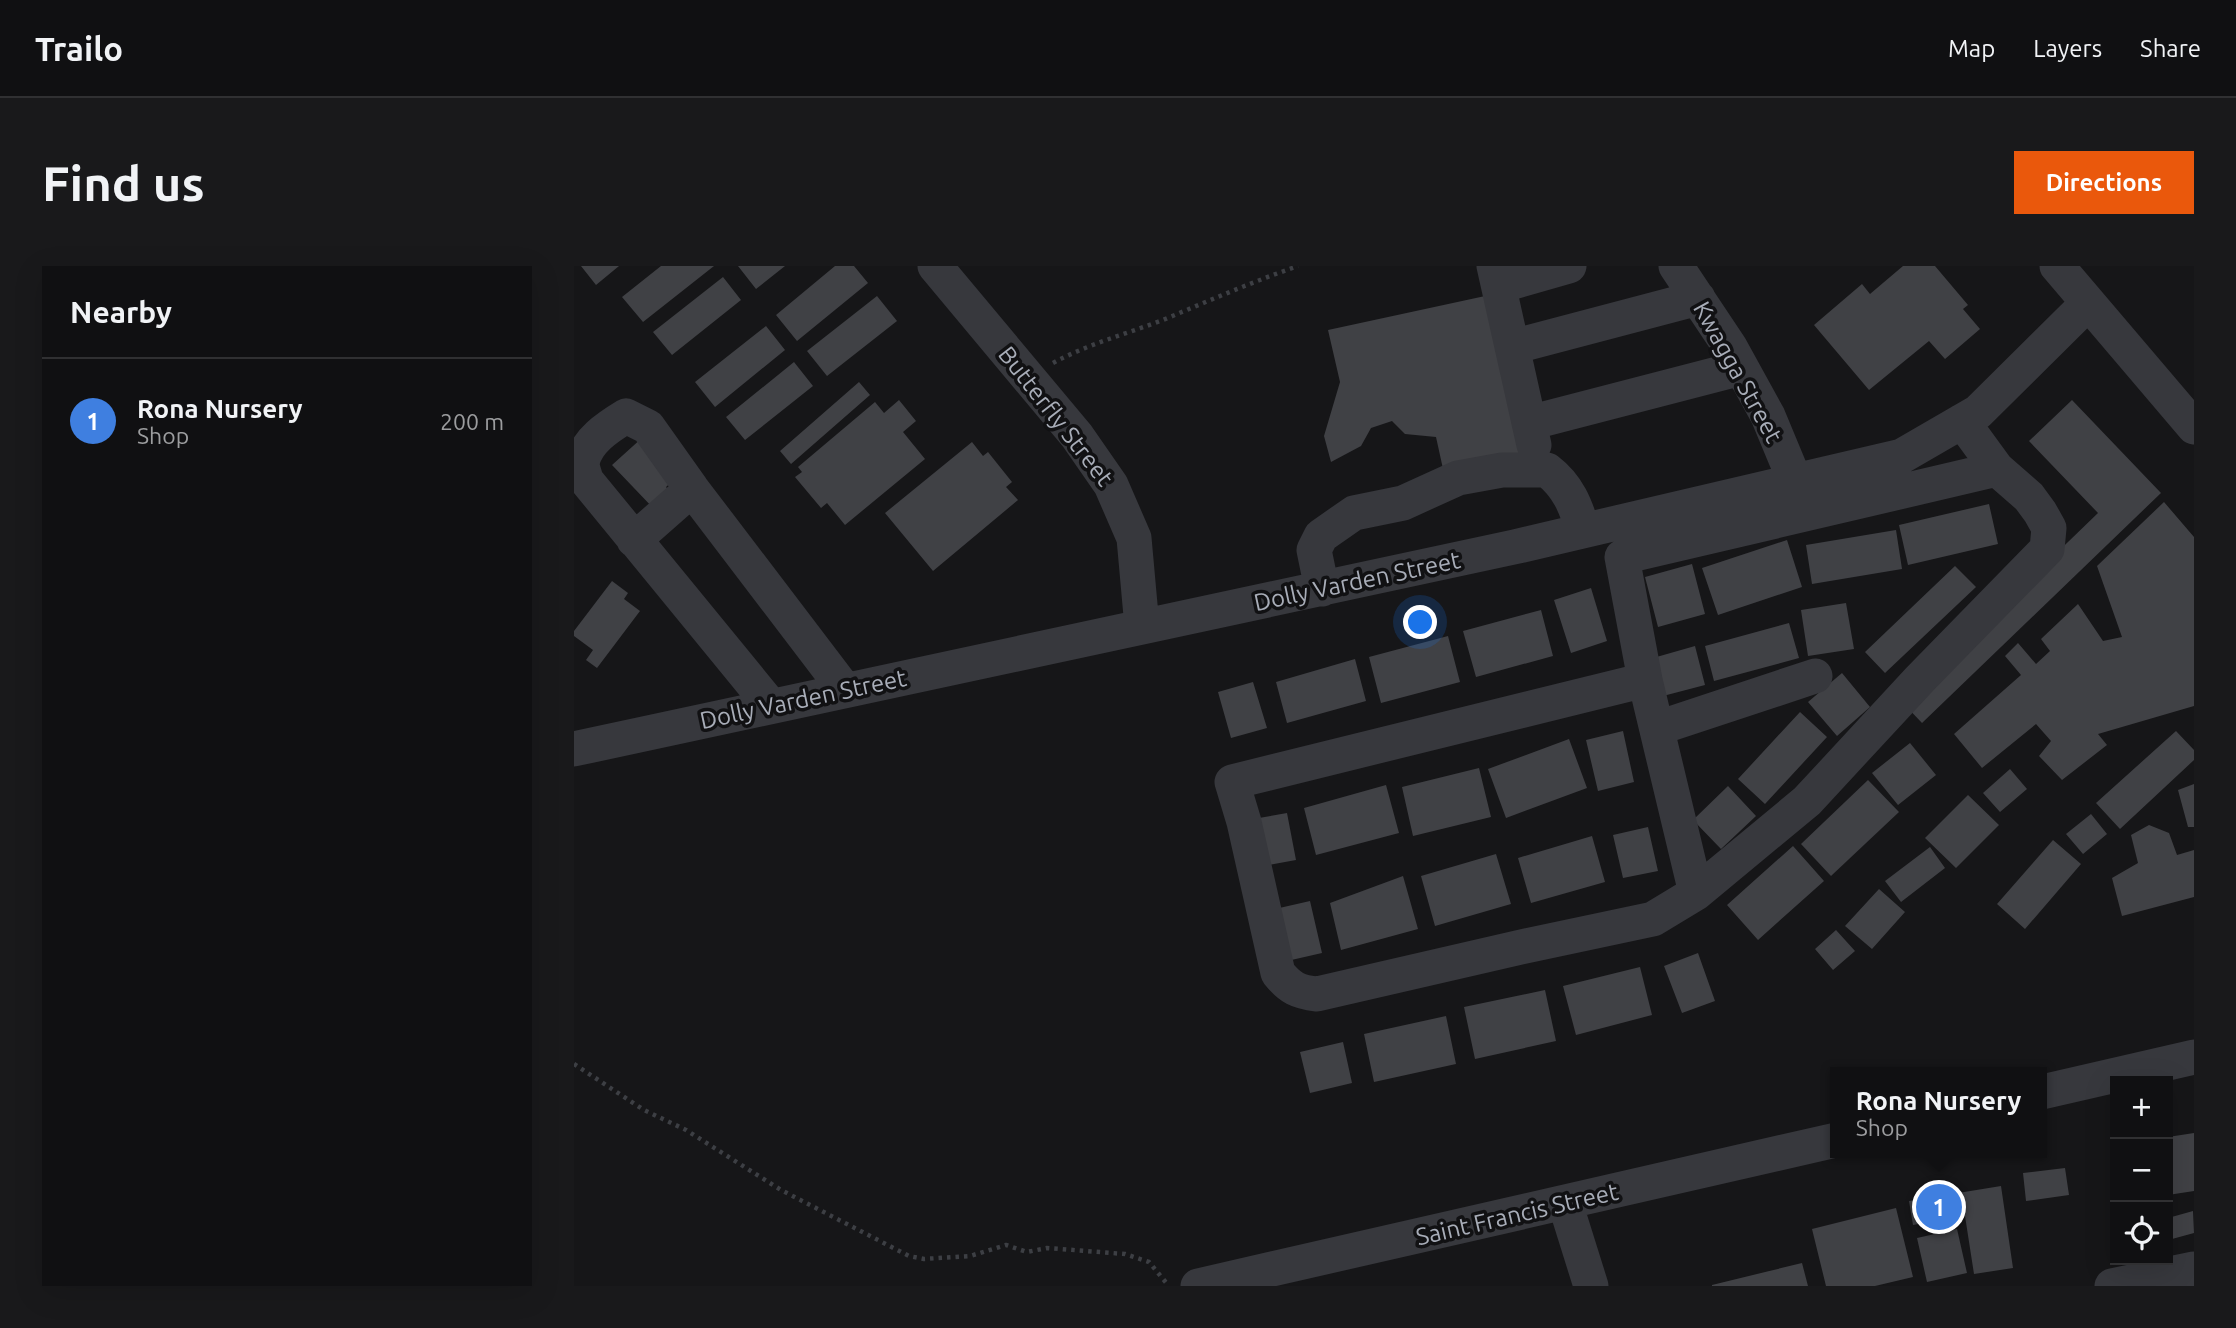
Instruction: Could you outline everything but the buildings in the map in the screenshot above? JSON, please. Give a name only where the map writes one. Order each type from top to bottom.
[{"type":"street","name":"Butterfly Street","points":[[935,266],[1077,436],[1111,485],[1135,538],[1142,627]]},
{"type":"street","points":[[1539,469],[1497,276],[1569,266]]},
{"type":"street","name":"Kwagga Street","points":[[1676,266],[1768,416],[1795,481]]},
{"type":"street","points":[[2057,266],[2194,427]]},
{"type":"street","points":[[1512,347],[1698,298]]},
{"type":"street","name":"Dolly Varden Street","points":[[574,749],[1322,589],[1902,456],[1978,412],[2088,303]]},
{"type":"street","points":[[1529,423],[1741,368]]},
{"type":"street","points":[[771,706],[586,480],[582,464],[591,445],[606,428],[626,416],[648,427],[845,690]]},
{"type":"street","points":[[1645,680],[1232,782],[1244,821],[1278,972],[1284,981],[1297,991],[1317,994],[1653,919],[1696,893],[1807,801],[1920,679],[2047,549],[2049,528],[2040,512],[2029,497],[1997,469],[1962,421]]},
{"type":"street","points":[[1696,893],[1645,680],[1622,557],[1997,469]]},
{"type":"street","points":[[1322,589],[1314,550],[1321,536],[1354,513],[1402,503],[1458,478],[1502,470],[1547,470],[1567,490],[1577,509],[1583,531]]},
{"type":"street","points":[[634,540],[692,489]]},
{"type":"street","points":[[1657,728],[1815,677]]},
{"type":"street","points":[[2047,1091],[2194,1057]]},
{"type":"street","name":"Saint Francis Street","points":[[1183,1285],[1565,1203],[1830,1141]]},
{"type":"street","points":[[1565,1203],[1591,1286]]},
{"type":"street","points":[[2112,1286],[2194,1269]]},
{"type":"path","points":[[1027,377],[1077,350],[1161,321],[1298,266]]},
{"type":"path","points":[[574,1064],[644,1110],[686,1130],[791,1196],[909,1256],[924,1259],[971,1256],[1006,1245],[1027,1252],[1046,1248],[1125,1254],[1149,1262],[1183,1285]]},
{"type":"place","name":"Rona Nursery","points":[[1939,1207]]}]
